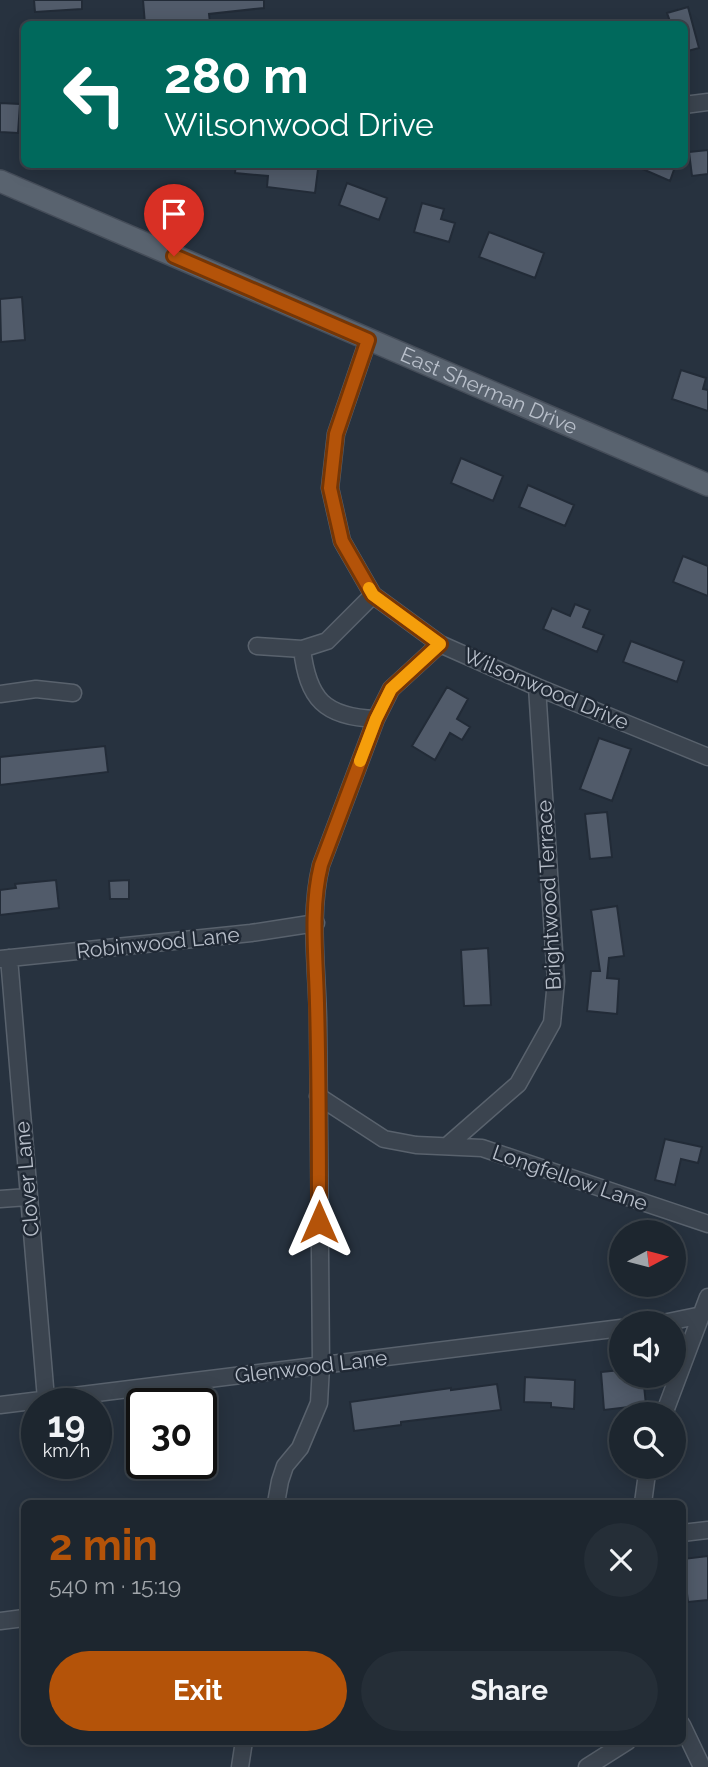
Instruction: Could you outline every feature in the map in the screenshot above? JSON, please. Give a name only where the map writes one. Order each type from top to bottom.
[{"type":"main road","name":"East Sherman Drive","points":[[0,181],[708,485]]},
{"type":"street","points":[[688,104],[708,102]]},
{"type":"street","name":"Wilsonwood Drive","points":[[368,340],[336,434],[330,488],[342,541],[373,595],[440,644],[708,757]]},
{"type":"street","points":[[257,646],[302,649],[327,641],[373,595]]},
{"type":"street","points":[[277,1500],[285,1466],[300,1448],[319,1403],[321,1366],[316,923],[313,905],[321,865],[376,719],[391,689],[440,644]]},
{"type":"street","points":[[302,649],[304,671],[317,700],[334,712],[351,718],[376,719]]},
{"type":"street","name":"Brightwood Terrace","points":[[447,1146],[518,1084],[552,1023],[556,981],[537,687]]},
{"type":"street","points":[[0,694],[37,689],[74,693]]},
{"type":"street","name":"Robinwood Lane","points":[[4,959],[251,933],[316,923]]},
{"type":"street","name":"Clover Lane","points":[[4,959],[45,1388]]},
{"type":"street","name":"Longfellow Lane","points":[[318,1096],[384,1139],[416,1146],[482,1148],[708,1224]]},
{"type":"street","points":[[0,1199],[28,1197]]},
{"type":"street","points":[[669,1402],[708,1297]]},
{"type":"street","points":[[686,1318],[702,1315]]},
{"type":"street","name":"Glenwood Lane","points":[[112,1391],[609,1330]]},
{"type":"street","name":"Glenwood Lane","points":[[0,1405],[21,1402]]},
{"type":"street","points":[[643,1500],[646,1479]]},
{"type":"street","points":[[686,1533],[708,1531]]},
{"type":"street","points":[[0,1621],[21,1618]]},
{"type":"street","points":[[686,1734],[702,1767]]},
{"type":"street","points":[[240,1767],[243,1745]]},
{"type":"street","points":[[587,1767],[622,1745]]},
{"type":"building","points":[[34,0],[82,0],[82,9],[35,12]]},
{"type":"building","points":[[143,0],[264,0],[264,8],[209,14],[210,21],[145,21]]},
{"type":"building","points":[[688,7],[699,48],[688,51],[688,21],[670,21],[667,13]]},
{"type":"building","points":[[0,103],[20,104],[18,133],[0,132]]},
{"type":"building","points":[[708,150],[708,174],[692,176],[689,152]]},
{"type":"building","points":[[236,168],[318,169],[315,193],[267,187],[268,176],[235,173]]},
{"type":"building","points":[[640,168],[675,168],[670,181]]},
{"type":"building","points":[[347,183],[387,198],[379,220],[339,205]]},
{"type":"building","points":[[422,203],[444,209],[441,219],[455,223],[449,242],[414,232]]},
{"type":"building","points":[[489,232],[544,253],[535,278],[479,257]]},
{"type":"building","points":[[22,297],[25,340],[1,342],[0,299]]},
{"type":"building","points":[[681,370],[706,378],[703,389],[708,390],[708,411],[672,399]]},
{"type":"building","points":[[461,458],[503,476],[493,501],[451,483]]},
{"type":"building","points":[[528,485],[574,505],[565,526],[519,507]]},
{"type":"building","points":[[683,556],[708,566],[708,596],[673,582]]},
{"type":"building","points":[[575,604],[590,610],[583,627],[604,635],[597,652],[543,629],[552,608],[570,616]]},
{"type":"building","points":[[631,641],[684,661],[677,682],[623,662]]},
{"type":"building","points":[[447,687],[468,699],[457,719],[470,727],[462,740],[450,733],[435,760],[412,746]]},
{"type":"building","points":[[599,738],[631,749],[612,801],[580,789]]},
{"type":"building","points":[[105,746],[108,772],[0,785],[0,757]]},
{"type":"building","points":[[607,812],[612,857],[590,859],[585,814]]},
{"type":"building","points":[[56,880],[59,908],[0,915],[0,890],[16,888],[15,884]]},
{"type":"building","points":[[129,880],[129,899],[110,899],[109,881]]},
{"type":"building","points":[[617,906],[624,956],[609,958],[607,978],[619,979],[617,1014],[587,1011],[591,971],[600,971],[591,910]]},
{"type":"building","points":[[488,948],[491,1005],[464,1006],[461,950]]},
{"type":"building","points":[[665,1139],[702,1147],[698,1163],[681,1159],[675,1185],[655,1180]]},
{"type":"building","points":[[609,1371],[609,1388],[644,1388],[646,1402],[609,1402],[609,1409],[604,1410],[601,1372]]},
{"type":"building","points":[[525,1377],[575,1380],[574,1409],[551,1407],[551,1403],[524,1402]]},
{"type":"building","points":[[497,1384],[501,1410],[401,1422],[401,1425],[354,1431],[350,1402]]},
{"type":"building","points":[[708,1556],[708,1600],[688,1602],[686,1559]]},
{"type":"slow traffic","points":[[360,761],[391,689],[440,644],[373,595],[369,588]]},
{"type":"route","points":[[174,256],[368,340],[336,434],[330,488],[342,541],[373,595],[440,644],[391,689],[376,719],[316,884],[313,905],[316,923],[318,1021],[319,1222]]}]
